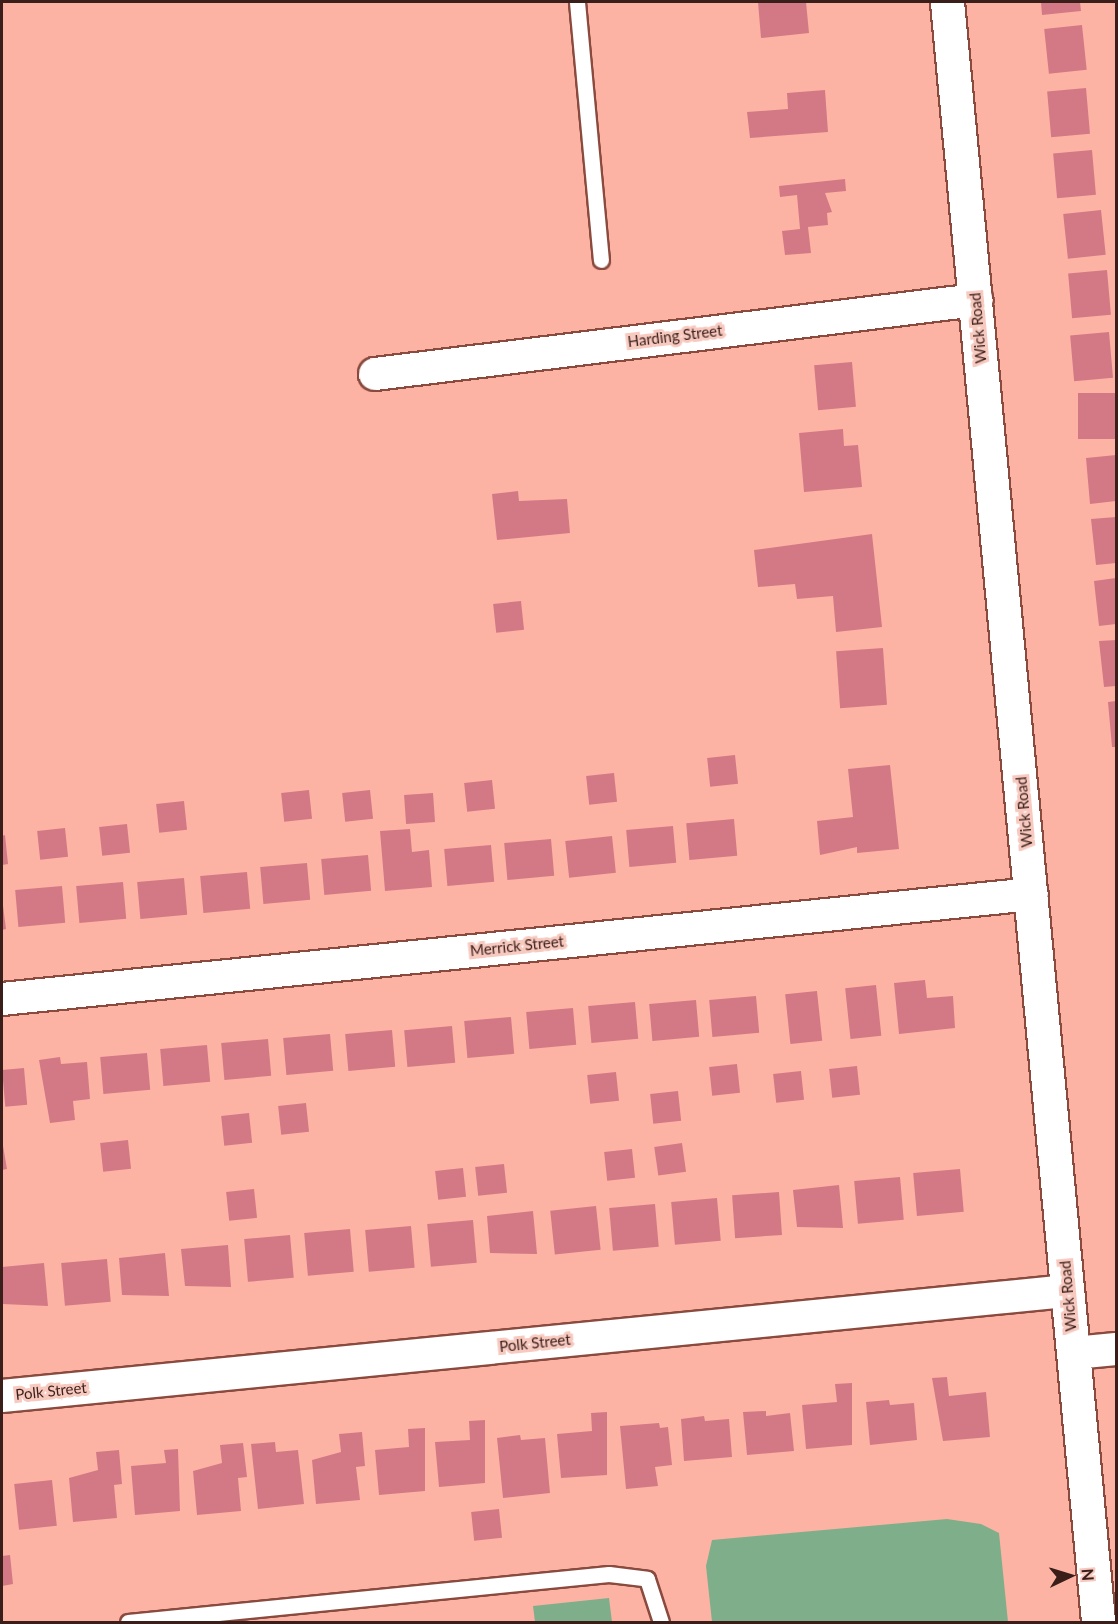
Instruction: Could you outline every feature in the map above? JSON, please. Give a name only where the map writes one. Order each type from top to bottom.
[{"type":"street","name":"Wick Road","points":[[947,2],[1032,894],[1098,1623]]},
{"type":"street","name":"Harding Street","points":[[375,374],[976,300]]},
{"type":"street","name":"Merrick Street","points":[[2,999],[1032,894]]},
{"type":"street","name":"Polk Street","points":[[2,1396],[1068,1291]]},
{"type":"street","points":[[1074,1353],[1116,1349]]},
{"type":"lane","points":[[577,2],[601,260]]},
{"type":"lane","points":[[128,1623],[609,1574],[647,1579],[661,1623]]},
{"type":"green space","points":[[947,1519],[981,1524],[999,1533],[1008,1622],[712,1622],[706,1566],[712,1540]]},
{"type":"green space","points":[[609,1598],[612,1622],[535,1622],[533,1606]]},
{"type":"building","points":[[758,2],[806,2],[809,33],[761,38]]},
{"type":"building","points":[[1041,2],[1080,2],[1081,11],[1042,15]]},
{"type":"building","points":[[1082,25],[1087,70],[1049,74],[1044,29]]},
{"type":"building","points":[[1086,88],[1090,134],[1051,137],[1047,91]]},
{"type":"building","points":[[825,90],[828,132],[750,138],[747,112],[788,109],[787,93]]},
{"type":"building","points":[[1092,150],[1096,195],[1057,198],[1053,153]]},
{"type":"building","points":[[845,179],[846,191],[825,193],[832,212],[827,213],[828,225],[808,227],[811,253],[785,255],[782,231],[800,229],[797,195],[780,197],[779,186]]},
{"type":"building","points":[[1101,210],[1106,255],[1068,259],[1063,214]]},
{"type":"building","points":[[1107,270],[1111,315],[1072,318],[1068,273]]},
{"type":"building","points":[[1109,332],[1113,378],[1074,381],[1070,335]]},
{"type":"building","points":[[852,362],[856,407],[818,410],[814,365]]},
{"type":"building","points":[[1078,393],[1116,393],[1116,439],[1078,439]]},
{"type":"building","points":[[843,429],[844,446],[858,445],[862,487],[804,492],[799,433]]},
{"type":"building","points":[[1116,455],[1116,501],[1090,504],[1086,458]]},
{"type":"building","points":[[518,491],[519,501],[567,499],[570,533],[497,540],[492,494]]},
{"type":"building","points":[[1116,517],[1116,563],[1096,565],[1091,519]]},
{"type":"building","points":[[872,534],[882,627],[836,632],[833,596],[797,599],[795,584],[758,587],[754,550]]},
{"type":"building","points":[[1116,578],[1116,624],[1099,626],[1094,581]]},
{"type":"building","points":[[521,601],[524,630],[496,633],[493,604]]},
{"type":"building","points":[[1116,640],[1116,686],[1104,687],[1099,641]]},
{"type":"building","points":[[883,648],[887,705],[840,708],[836,651]]},
{"type":"building","points":[[1116,701],[1116,747],[1112,747],[1108,702]]},
{"type":"building","points":[[735,755],[738,784],[710,787],[707,758]]},
{"type":"building","points":[[890,765],[899,849],[857,853],[857,847],[820,855],[817,821],[853,817],[848,769]]},
{"type":"building","points":[[614,773],[617,802],[589,805],[586,776]]},
{"type":"building","points":[[492,780],[495,809],[467,812],[464,783]]},
{"type":"building","points":[[309,790],[312,819],[284,822],[281,793]]},
{"type":"building","points":[[370,790],[373,819],[345,822],[342,793]]},
{"type":"building","points":[[433,793],[435,822],[406,824],[404,795]]},
{"type":"building","points":[[184,801],[187,830],[159,833],[156,804]]},
{"type":"building","points":[[734,819],[737,856],[689,860],[686,823]]},
{"type":"building","points":[[127,824],[130,853],[102,856],[99,827]]},
{"type":"building","points":[[673,826],[676,863],[629,867],[626,830]]},
{"type":"building","points":[[65,828],[68,857],[40,860],[37,831]]},
{"type":"building","points":[[410,829],[412,852],[429,850],[432,887],[385,891],[380,831]]},
{"type":"building","points":[[5,835],[8,864],[2,865],[2,836]]},
{"type":"building","points":[[612,836],[616,873],[569,878],[565,841]]},
{"type":"building","points":[[551,839],[554,876],[507,880],[504,843]]},
{"type":"building","points":[[491,845],[494,882],[447,886],[444,849]]},
{"type":"building","points":[[368,855],[371,891],[324,895],[321,859]]},
{"type":"building","points":[[307,863],[310,900],[263,904],[260,867]]},
{"type":"building","points":[[247,872],[250,909],[203,913],[200,876]]},
{"type":"building","points":[[184,878],[187,915],[140,919],[137,882]]},
{"type":"building","points":[[123,882],[126,919],[79,923],[76,886]]},
{"type":"building","points":[[62,886],[65,923],[18,927],[15,890]]},
{"type":"building","points":[[2,898],[6,929],[2,930]]},
{"type":"building","points":[[925,980],[927,998],[953,996],[955,1028],[899,1034],[894,983]]},
{"type":"building","points":[[876,985],[881,1036],[851,1039],[845,988]]},
{"type":"building","points":[[817,991],[822,1041],[790,1044],[785,994]]},
{"type":"building","points":[[756,996],[759,1033],[712,1037],[709,1000]]},
{"type":"building","points":[[696,1000],[699,1037],[652,1041],[649,1004]]},
{"type":"building","points":[[635,1002],[638,1039],[591,1043],[588,1006]]},
{"type":"building","points":[[573,1008],[576,1045],[529,1049],[526,1012]]},
{"type":"building","points":[[511,1017],[514,1054],[467,1058],[464,1021]]},
{"type":"building","points":[[452,1026],[455,1063],[407,1067],[404,1030]]},
{"type":"building","points":[[392,1030],[395,1067],[348,1071],[345,1034]]},
{"type":"building","points":[[330,1034],[333,1071],[286,1075],[283,1038]]},
{"type":"building","points":[[268,1039],[271,1076],[224,1080],[221,1043]]},
{"type":"building","points":[[207,1045],[210,1082],[163,1086],[160,1049]]},
{"type":"building","points":[[147,1053],[150,1090],[103,1094],[100,1057]]},
{"type":"building","points":[[60,1057],[61,1064],[87,1062],[90,1099],[73,1101],[75,1120],[50,1123],[39,1060]]},
{"type":"building","points":[[737,1064],[740,1093],[712,1096],[709,1067]]},
{"type":"building","points":[[857,1066],[860,1095],[832,1098],[829,1069]]},
{"type":"building","points":[[24,1068],[27,1105],[5,1107],[2,1070]]},
{"type":"building","points":[[801,1071],[804,1100],[776,1103],[773,1074]]},
{"type":"building","points":[[616,1072],[619,1101],[590,1104],[587,1075]]},
{"type":"building","points":[[678,1091],[681,1121],[653,1124],[650,1094]]},
{"type":"building","points":[[306,1103],[309,1132],[281,1135],[278,1106]]},
{"type":"building","points":[[249,1113],[252,1143],[224,1146],[221,1116]]},
{"type":"building","points":[[2,1140],[7,1169],[2,1170]]},
{"type":"building","points":[[128,1140],[131,1169],[103,1172],[100,1143]]},
{"type":"building","points":[[682,1143],[686,1172],[658,1176],[654,1147]]},
{"type":"building","points":[[632,1149],[635,1178],[607,1181],[604,1152]]},
{"type":"building","points":[[504,1164],[507,1193],[478,1196],[475,1167]]},
{"type":"building","points":[[463,1168],[466,1197],[438,1200],[435,1171]]},
{"type":"building","points":[[960,1169],[964,1212],[917,1216],[913,1173]]},
{"type":"building","points":[[900,1177],[904,1220],[858,1224],[854,1181]]},
{"type":"building","points":[[839,1185],[843,1228],[797,1227],[793,1190]]},
{"type":"building","points":[[254,1189],[257,1218],[229,1221],[226,1192]]},
{"type":"building","points":[[779,1192],[782,1235],[735,1238],[732,1195]]},
{"type":"building","points":[[717,1198],[721,1241],[675,1245],[671,1202]]},
{"type":"building","points":[[655,1204],[659,1247],[613,1251],[609,1208]]},
{"type":"building","points":[[596,1206],[601,1250],[555,1255],[550,1211]]},
{"type":"building","points":[[533,1211],[537,1254],[490,1253],[487,1216]]},
{"type":"building","points":[[473,1220],[477,1263],[431,1267],[427,1224]]},
{"type":"building","points":[[411,1226],[415,1268],[369,1272],[365,1230]]},
{"type":"building","points":[[350,1229],[354,1272],[308,1276],[304,1233]]},
{"type":"building","points":[[290,1235],[294,1278],[248,1282],[244,1239]]},
{"type":"building","points":[[228,1245],[231,1287],[185,1286],[181,1249]]},
{"type":"building","points":[[165,1253],[169,1296],[122,1295],[119,1258]]},
{"type":"building","points":[[107,1259],[111,1302],[65,1306],[61,1263]]},
{"type":"building","points":[[44,1263],[48,1306],[2,1304],[2,1267]]},
{"type":"building","points":[[947,1377],[949,1396],[986,1392],[990,1437],[943,1441],[932,1378]]},
{"type":"building","points":[[852,1383],[852,1445],[806,1449],[802,1405],[837,1402],[835,1384]]},
{"type":"building","points":[[889,1400],[890,1405],[914,1403],[917,1440],[870,1445],[866,1402]]},
{"type":"building","points":[[766,1411],[766,1416],[790,1413],[794,1451],[747,1455],[743,1412]]},
{"type":"building","points":[[607,1412],[607,1475],[561,1478],[557,1434],[592,1431],[591,1413]]},
{"type":"building","points":[[704,1416],[705,1421],[729,1419],[732,1457],[684,1461],[681,1419]]},
{"type":"building","points":[[485,1420],[485,1483],[439,1487],[435,1442],[470,1440],[469,1421]]},
{"type":"building","points":[[659,1423],[660,1428],[668,1427],[672,1465],[655,1467],[658,1486],[626,1489],[620,1426]]},
{"type":"building","points":[[425,1428],[425,1491],[379,1495],[375,1450],[409,1447],[408,1429]]},
{"type":"building","points":[[362,1432],[365,1466],[356,1467],[360,1500],[316,1504],[312,1460],[341,1452],[339,1434]]},
{"type":"building","points":[[520,1435],[521,1440],[545,1438],[550,1493],[503,1498],[497,1438]]},
{"type":"building","points":[[275,1442],[276,1452],[298,1450],[304,1504],[258,1509],[251,1444]]},
{"type":"building","points":[[243,1443],[247,1477],[238,1478],[241,1511],[197,1515],[193,1471],[222,1463],[220,1445]]},
{"type":"building","points":[[178,1449],[180,1511],[135,1515],[131,1466],[166,1463],[164,1450]]},
{"type":"building","points":[[119,1450],[122,1484],[114,1485],[117,1518],[73,1522],[69,1478],[98,1470],[96,1452]]},
{"type":"building","points":[[52,1480],[57,1526],[19,1530],[14,1484]]},
{"type":"building","points":[[499,1509],[502,1538],[474,1541],[471,1512]]},
{"type":"building","points":[[10,1555],[13,1584],[2,1586],[2,1556]]}]
